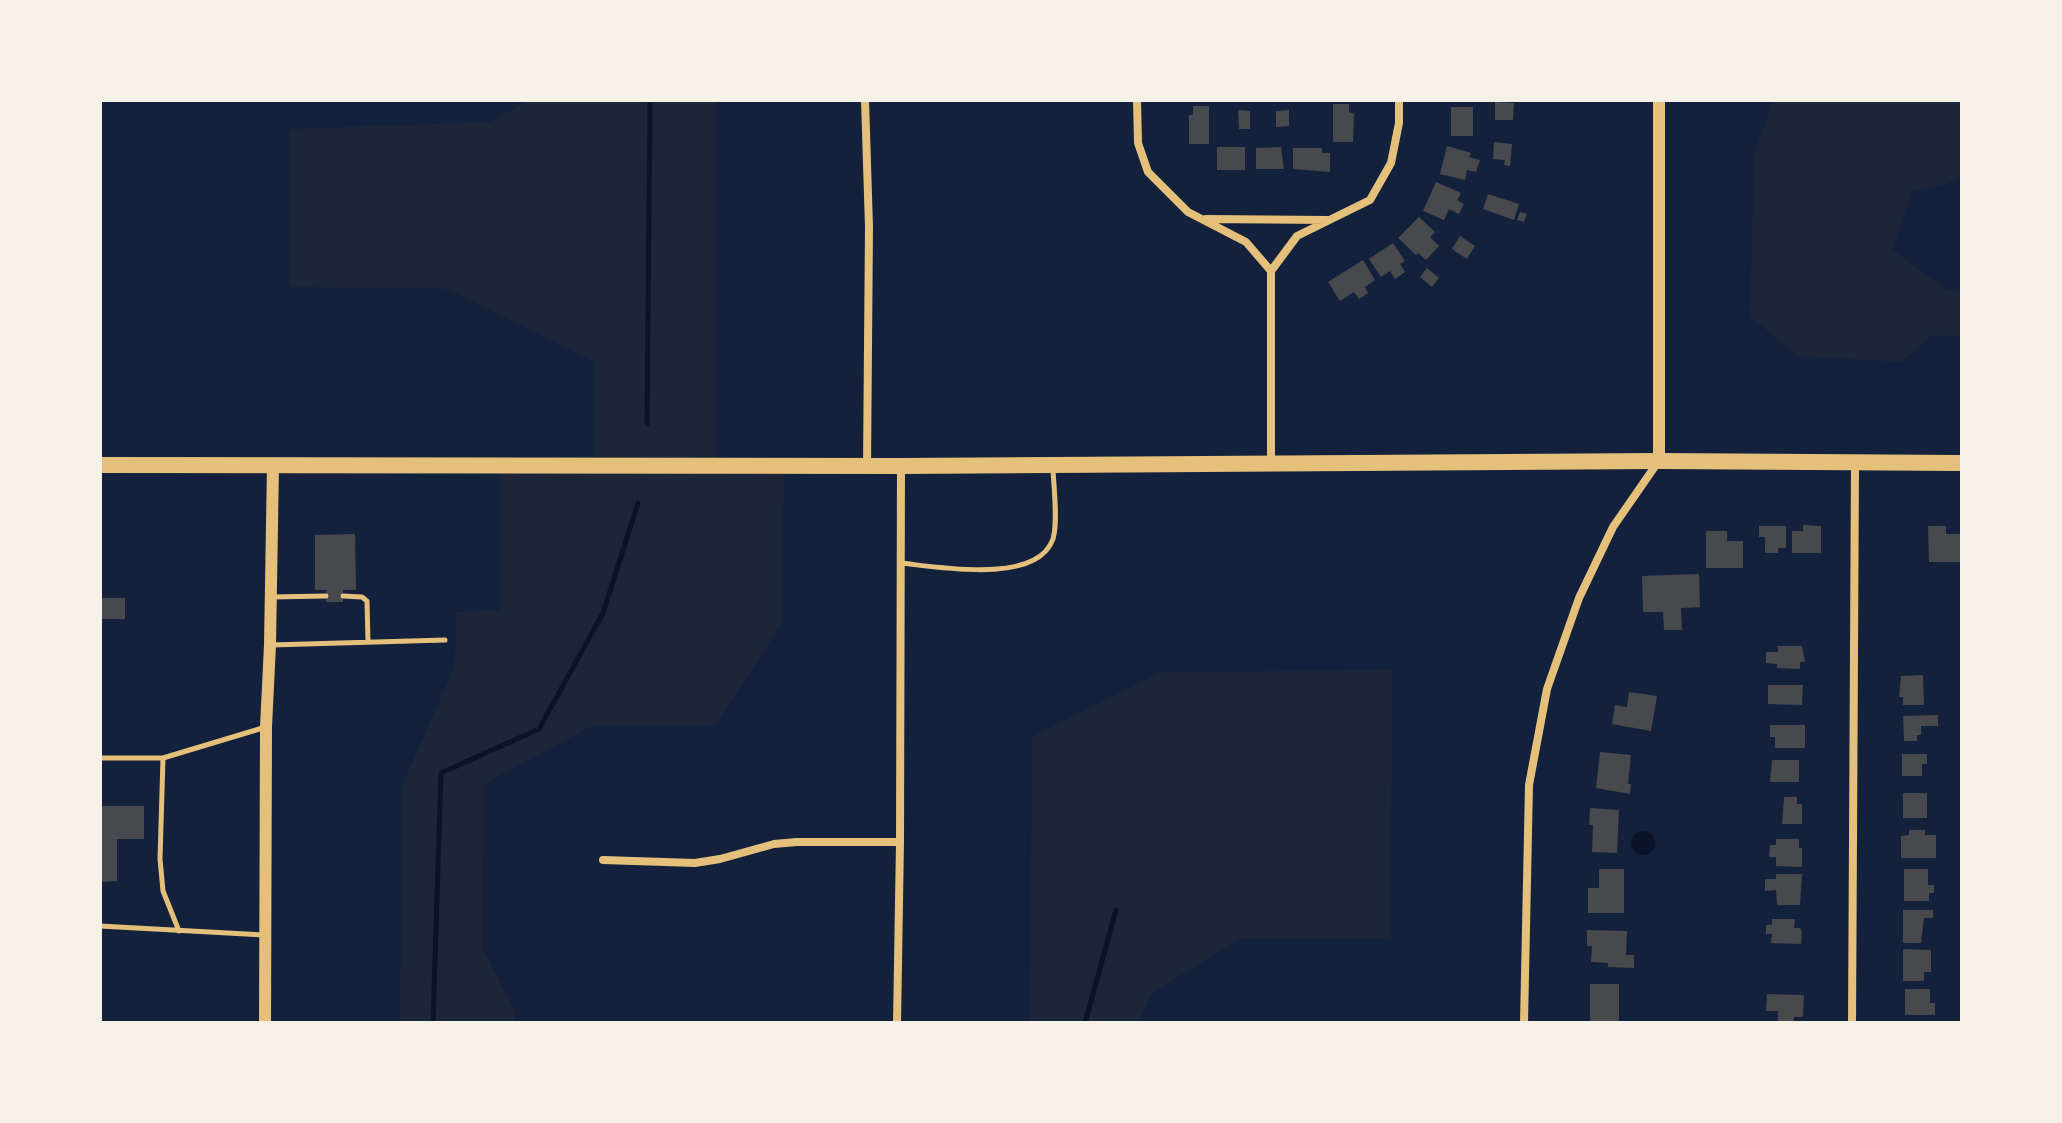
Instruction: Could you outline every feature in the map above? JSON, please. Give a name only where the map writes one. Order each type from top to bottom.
[{"type":"main road","points":[[100,465],[1962,463]]},
{"type":"street","points":[[865,100],[869,227],[867,466]]},
{"type":"street","points":[[1137,100],[1138,143],[1148,172],[1188,212],[1246,242],[1271,271]]},
{"type":"street","points":[[1271,464],[1271,271],[1297,236],[1370,200],[1391,163],[1399,123],[1399,100]]},
{"type":"street","points":[[1524,1023],[1529,785],[1547,689],[1579,598],[1613,527],[1659,461],[1659,100]]},
{"type":"street","points":[[1201,219],[1330,220]]},
{"type":"street","points":[[1852,1023],[1855,464]]},
{"type":"street","points":[[265,1023],[266,727],[273,465]]},
{"type":"street","points":[[897,1023],[901,466]]},
{"type":"street","points":[[603,860],[695,863],[774,844],[900,842]]},
{"type":"lane","points":[[901,563],[965,570],[990,569],[1024,563],[1046,553],[1054,536],[1053,465]]},
{"type":"lane","points":[[271,597],[326,596]]},
{"type":"lane","points":[[343,596],[362,597],[367,601],[368,642]]},
{"type":"lane","points":[[270,645],[445,640]]},
{"type":"lane","points":[[100,758],[163,758],[266,727]]},
{"type":"lane","points":[[163,758],[160,859],[163,891],[179,931]]},
{"type":"lane","points":[[100,926],[265,935]]},
{"type":"shaded area","points":[[528,100],[716,100],[716,465],[784,466],[782,623],[716,725],[594,725],[484,784],[483,949],[516,1013],[513,1023],[400,1023],[402,786],[455,666],[456,612],[500,610],[500,466],[595,466],[595,362],[447,289],[289,287],[290,129],[491,122]]},
{"type":"shaded area","points":[[1774,100],[1962,100],[1962,177],[1943,185],[1912,191],[1893,250],[1947,290],[1962,292],[1962,337],[1933,335],[1901,362],[1799,356],[1750,317],[1754,154]]},
{"type":"shaded area","points":[[1392,670],[1391,939],[1240,939],[1152,993],[1138,1023],[1030,1023],[1032,737],[1161,672]]},
{"type":"shaded area","points":[[1643,831],[1651,835],[1655,843],[1651,851],[1643,855],[1635,851],[1631,843],[1635,835]]},
{"type":"building","points":[[1495,102],[1514,103],[1513,120],[1495,120]]},
{"type":"building","points":[[1333,104],[1349,104],[1349,112],[1354,114],[1353,142],[1333,142]]},
{"type":"building","points":[[1193,106],[1209,106],[1209,144],[1189,144],[1189,115],[1193,115]]},
{"type":"building","points":[[1451,107],[1473,107],[1473,136],[1451,136]]},
{"type":"building","points":[[1238,110],[1250,111],[1250,129],[1239,129]]},
{"type":"building","points":[[1289,110],[1289,126],[1276,127],[1276,111]]},
{"type":"building","points":[[1494,142],[1512,144],[1510,166],[1504,165],[1505,160],[1493,159]]},
{"type":"building","points":[[1447,146],[1471,153],[1469,157],[1480,160],[1476,172],[1467,170],[1465,180],[1440,174]]},
{"type":"building","points":[[1217,147],[1245,147],[1245,170],[1217,170]]},
{"type":"building","points":[[1281,147],[1284,169],[1256,169],[1256,148]]},
{"type":"building","points":[[1293,148],[1322,148],[1322,153],[1330,153],[1330,172],[1293,169]]},
{"type":"building","points":[[1436,182],[1461,193],[1457,200],[1464,204],[1459,214],[1449,209],[1444,220],[1423,211]]},
{"type":"building","points":[[1488,194],[1519,204],[1514,220],[1483,209]]},
{"type":"building","points":[[1520,212],[1527,214],[1524,222],[1517,220]]},
{"type":"building","points":[[1419,217],[1435,232],[1430,237],[1439,246],[1426,260],[1398,238]]},
{"type":"building","points":[[1460,236],[1475,246],[1467,259],[1452,249]]},
{"type":"building","points":[[1393,243],[1405,261],[1400,264],[1405,272],[1395,279],[1390,271],[1381,277],[1369,259]]},
{"type":"building","points":[[1363,260],[1375,280],[1365,287],[1368,293],[1359,299],[1354,292],[1340,301],[1328,282]]},
{"type":"building","points":[[1427,268],[1439,278],[1432,287],[1420,277]]},
{"type":"building","points":[[1803,525],[1821,526],[1821,553],[1792,553],[1792,531],[1803,531]]},
{"type":"building","points":[[1759,526],[1786,526],[1786,548],[1778,548],[1778,553],[1765,553],[1765,537],[1759,537]]},
{"type":"building","points":[[1928,526],[1946,526],[1946,534],[1962,534],[1962,562],[1929,562]]},
{"type":"building","points":[[1706,531],[1727,531],[1727,541],[1743,541],[1743,568],[1706,568]]},
{"type":"building","points":[[355,534],[356,590],[343,590],[343,602],[326,602],[326,590],[315,590],[315,535]]},
{"type":"building","points":[[1699,574],[1700,607],[1681,608],[1682,630],[1664,630],[1663,612],[1643,612],[1642,576]]},
{"type":"building","points":[[100,598],[125,598],[125,619],[100,619]]},
{"type":"building","points":[[1778,646],[1802,646],[1805,662],[1800,662],[1800,669],[1777,668],[1777,664],[1766,663],[1766,652],[1778,652]]},
{"type":"building","points":[[1923,675],[1924,705],[1903,705],[1903,697],[1899,697],[1901,676]]},
{"type":"building","points":[[1768,685],[1803,685],[1802,705],[1768,704]]},
{"type":"building","points":[[1629,692],[1657,696],[1651,731],[1612,724],[1615,705],[1627,707]]},
{"type":"building","points":[[1938,715],[1938,726],[1921,726],[1917,741],[1904,741],[1903,716]]},
{"type":"building","points":[[1770,725],[1805,725],[1805,748],[1775,748],[1775,737],[1770,737]]},
{"type":"building","points":[[1600,752],[1631,755],[1630,794],[1596,788]]},
{"type":"building","points":[[1902,754],[1927,754],[1927,764],[1922,764],[1922,776],[1902,776]]},
{"type":"building","points":[[1772,760],[1799,760],[1799,782],[1770,782]]},
{"type":"building","points":[[1903,793],[1927,793],[1927,818],[1903,818]]},
{"type":"building","points":[[1784,797],[1797,797],[1797,804],[1802,804],[1802,824],[1782,824]]},
{"type":"building","points":[[100,806],[144,806],[144,839],[117,839],[117,881],[100,882]]},
{"type":"building","points":[[1590,808],[1619,810],[1617,853],[1592,852]]},
{"type":"building","points":[[1909,830],[1925,830],[1925,835],[1936,835],[1936,858],[1901,858],[1901,836],[1909,835]]},
{"type":"building","points":[[1776,839],[1799,839],[1802,867],[1776,866],[1776,857],[1769,857],[1770,845],[1776,845]]},
{"type":"building","points":[[1599,869],[1624,869],[1624,913],[1588,913],[1588,888],[1599,888]]},
{"type":"building","points":[[1904,869],[1928,869],[1928,885],[1934,885],[1929,901],[1904,901]]},
{"type":"building","points":[[1776,874],[1802,874],[1800,905],[1777,905],[1776,890],[1765,891],[1765,879],[1776,879]]},
{"type":"building","points":[[1903,910],[1933,910],[1933,918],[1924,918],[1921,943],[1903,943]]},
{"type":"building","points":[[1772,919],[1795,919],[1794,928],[1800,928],[1802,932],[1801,944],[1771,943],[1772,934],[1766,934],[1766,925],[1772,925]]},
{"type":"building","points":[[1587,930],[1627,931],[1626,955],[1634,955],[1634,968],[1608,967],[1608,963],[1591,962],[1592,946],[1587,946]]},
{"type":"building","points":[[1903,949],[1931,950],[1931,972],[1924,972],[1924,981],[1903,981]]},
{"type":"building","points":[[1590,984],[1619,984],[1619,1023],[1590,1023]]},
{"type":"building","points":[[1905,989],[1930,989],[1930,1003],[1935,1003],[1935,1015],[1905,1015]]},
{"type":"building","points":[[1767,994],[1804,995],[1803,1017],[1794,1017],[1794,1022],[1778,1022],[1778,1011],[1766,1011]]},
{"type":"waterway","points":[[647,424],[650,100]]},
{"type":"waterway","points":[[433,1023],[441,773],[539,729],[603,613],[638,503]]},
{"type":"waterway","points":[[1085,1023],[1116,910]]}]
